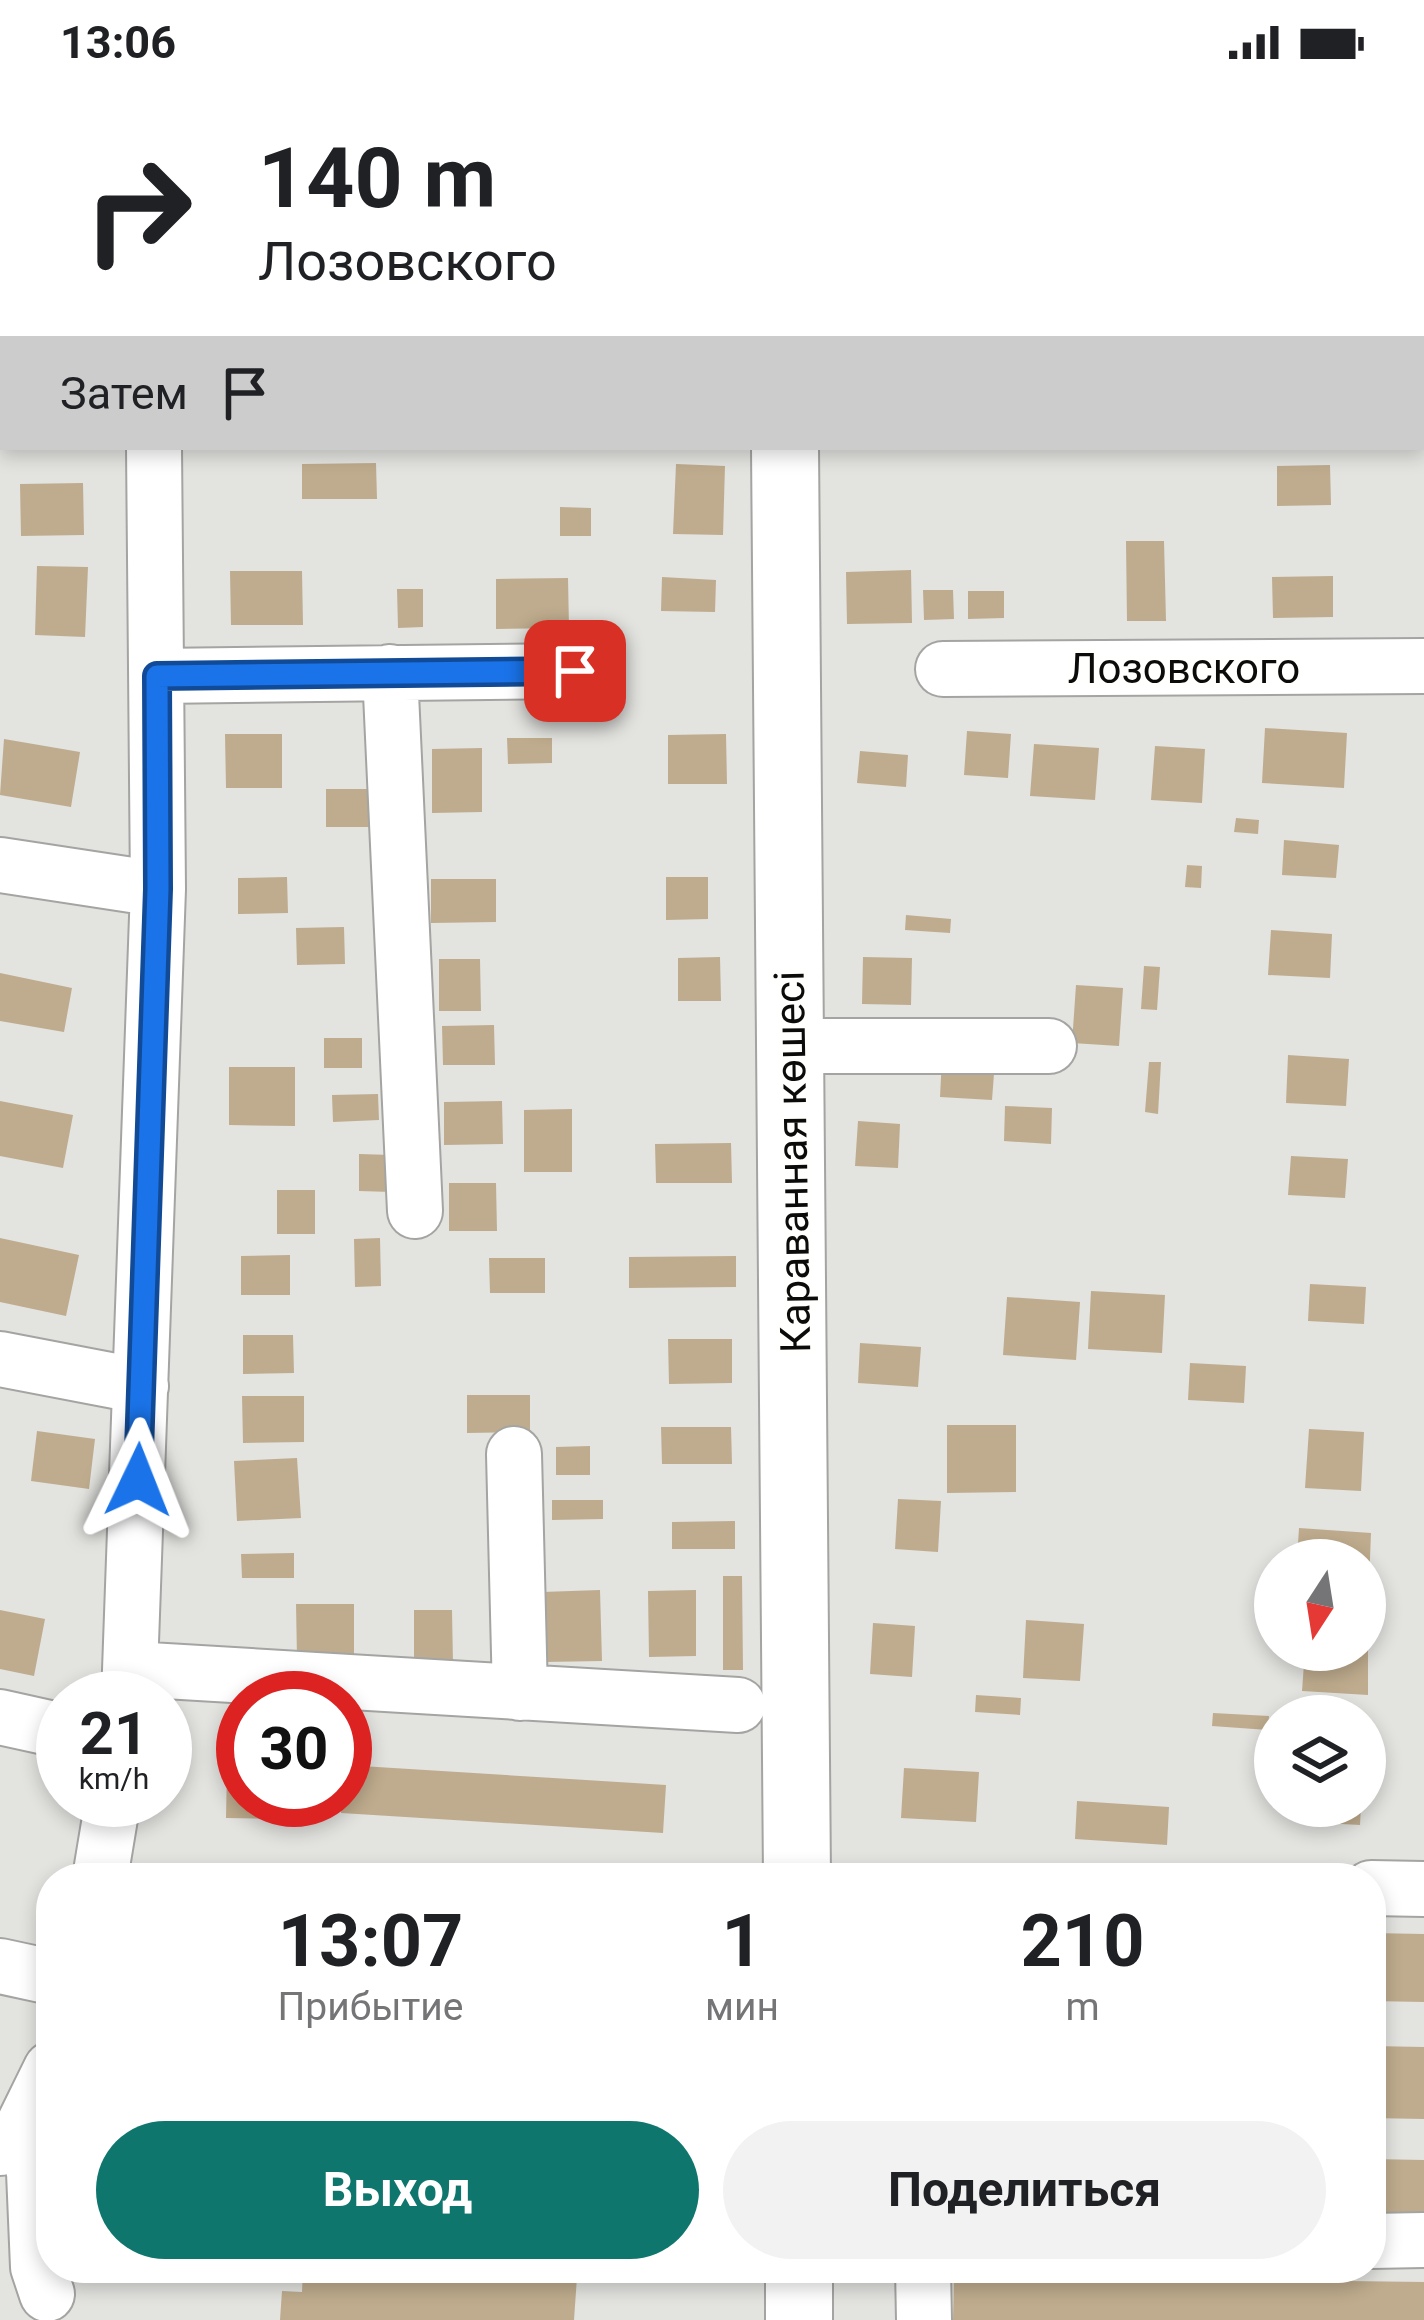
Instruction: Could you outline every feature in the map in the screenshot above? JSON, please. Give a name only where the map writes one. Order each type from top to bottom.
[{"type":"main road","name":"Караванная көшесі","points":[[785,450],[797,1863]]},
{"type":"main road","points":[[799,2283],[799,2320]]},
{"type":"street","points":[[130,1671],[158,889],[154,450]]},
{"type":"street","name":"Лозовского","points":[[943,669],[1424,666]]},
{"type":"street","points":[[157,676],[575,671]]},
{"type":"street","points":[[390,672],[415,1211]]},
{"type":"street","points":[[0,865],[158,889]]},
{"type":"street","points":[[790,1046],[1049,1046]]},
{"type":"street","points":[[0,1359],[141,1386]]},
{"type":"street","points":[[514,1454],[520,1693]]},
{"type":"street","points":[[192,1685],[520,1693],[738,1706]]},
{"type":"street","points":[[0,1718],[36,1725]]},
{"type":"street","points":[[102,1863],[108,1827]]},
{"type":"street","points":[[1386,1888],[1424,1889]]},
{"type":"street","points":[[0,1966],[36,1974]]},
{"type":"street","points":[[36,2095],[11,2138],[34,2172],[36,2220]]},
{"type":"street","points":[[1386,2241],[1424,2240]]},
{"type":"street","points":[[43,2283],[47,2294]]},
{"type":"street","points":[[923,2283],[924,2320]]},
{"type":"building","points":[[376,463],[377,499],[302,499],[302,464]]},
{"type":"building","points":[[676,464],[725,466],[723,535],[673,534]]},
{"type":"building","points":[[1330,465],[1331,505],[1277,506],[1277,466]]},
{"type":"building","points":[[83,483],[84,535],[21,536],[20,484]]},
{"type":"building","points":[[560,507],[591,508],[591,536],[560,536]]},
{"type":"building","points":[[1126,541],[1164,541],[1166,621],[1127,621]]},
{"type":"building","points":[[37,566],[88,567],[85,637],[35,635]]},
{"type":"building","points":[[911,570],[912,623],[847,624],[846,572]]},
{"type":"building","points":[[230,571],[302,571],[303,625],[231,625]]},
{"type":"building","points":[[1333,576],[1333,617],[1273,618],[1272,577]]},
{"type":"building","points":[[662,577],[716,580],[715,612],[661,611]]},
{"type":"building","points":[[568,578],[569,628],[496,629],[496,579]]},
{"type":"building","points":[[397,589],[423,589],[423,627],[398,628]]},
{"type":"building","points":[[923,590],[953,590],[954,619],[924,620]]},
{"type":"building","points":[[968,591],[1004,591],[1004,618],[968,619]]},
{"type":"building","points":[[1265,728],[1347,733],[1344,788],[1262,783]]},
{"type":"building","points":[[967,731],[1011,734],[1008,778],[964,775]]},
{"type":"building","points":[[225,734],[282,734],[282,788],[226,788]]},
{"type":"building","points":[[726,734],[727,784],[668,784],[668,735]]},
{"type":"building","points":[[507,738],[552,738],[552,763],[508,764]]},
{"type":"building","points":[[4,739],[80,752],[71,807],[0,795]]},
{"type":"building","points":[[1034,744],[1099,748],[1095,800],[1030,796]]},
{"type":"building","points":[[1155,746],[1205,749],[1202,803],[1151,800]]},
{"type":"building","points":[[482,748],[482,812],[432,813],[432,749]]},
{"type":"building","points":[[860,751],[908,755],[906,787],[857,783]]},
{"type":"building","points":[[326,789],[380,789],[381,827],[326,827]]},
{"type":"building","points":[[1236,818],[1259,820],[1258,834],[1234,832]]},
{"type":"building","points":[[1284,840],[1339,845],[1336,878],[1282,875]]},
{"type":"building","points":[[1187,865],[1202,866],[1201,888],[1185,887]]},
{"type":"building","points":[[287,877],[288,913],[238,914],[238,878]]},
{"type":"building","points":[[666,877],[708,877],[708,919],[666,920]]},
{"type":"building","points":[[431,879],[496,879],[496,922],[431,923]]},
{"type":"building","points":[[906,915],[951,919],[950,933],[905,930]]},
{"type":"building","points":[[344,927],[345,964],[297,965],[296,928]]},
{"type":"building","points":[[1271,930],[1332,934],[1330,978],[1268,975]]},
{"type":"building","points":[[720,957],[721,1001],[678,1001],[678,958]]},
{"type":"building","points":[[863,957],[912,958],[911,1005],[862,1004]]},
{"type":"building","points":[[439,959],[480,959],[481,1011],[439,1011]]},
{"type":"building","points":[[1144,966],[1160,967],[1157,1010],[1141,1009]]},
{"type":"building","points":[[0,973],[72,988],[64,1032],[0,1021]]},
{"type":"building","points":[[1076,985],[1123,988],[1119,1046],[1072,1043]]},
{"type":"building","points":[[494,1025],[495,1065],[443,1065],[442,1026]]},
{"type":"building","points":[[324,1038],[362,1038],[362,1068],[324,1068]]},
{"type":"building","points":[[1288,1055],[1349,1059],[1346,1106],[1286,1103]]},
{"type":"building","points":[[942,1058],[995,1061],[992,1100],[940,1097]]},
{"type":"building","points":[[1149,1062],[1161,1062],[1158,1114],[1145,1112]]},
{"type":"building","points":[[229,1067],[295,1067],[295,1126],[229,1125]]},
{"type":"building","points":[[378,1094],[379,1120],[333,1122],[332,1095]]},
{"type":"building","points":[[0,1101],[73,1115],[63,1168],[0,1156]]},
{"type":"building","points":[[502,1101],[503,1144],[444,1145],[444,1102]]},
{"type":"building","points":[[1005,1106],[1052,1108],[1051,1144],[1004,1141]]},
{"type":"building","points":[[572,1109],[572,1172],[524,1172],[524,1110]]},
{"type":"building","points":[[858,1121],[900,1124],[898,1168],[855,1166]]},
{"type":"building","points":[[731,1143],[732,1183],[656,1183],[655,1144]]},
{"type":"building","points":[[359,1154],[392,1155],[392,1192],[359,1191]]},
{"type":"building","points":[[1291,1156],[1348,1159],[1345,1198],[1288,1195]]},
{"type":"building","points":[[449,1183],[496,1183],[497,1231],[449,1231]]},
{"type":"building","points":[[277,1190],[315,1190],[315,1234],[277,1234]]},
{"type":"building","points":[[0,1238],[79,1255],[66,1316],[0,1302]]},
{"type":"building","points":[[380,1238],[381,1286],[355,1287],[354,1239]]},
{"type":"building","points":[[290,1255],[290,1295],[241,1295],[241,1256]]},
{"type":"building","points":[[736,1256],[736,1287],[629,1288],[629,1257]]},
{"type":"building","points":[[489,1258],[545,1258],[545,1293],[490,1293]]},
{"type":"building","points":[[1310,1284],[1366,1287],[1364,1324],[1308,1321]]},
{"type":"building","points":[[1091,1291],[1165,1295],[1162,1353],[1088,1349]]},
{"type":"building","points":[[1007,1297],[1080,1302],[1076,1360],[1003,1355]]},
{"type":"building","points":[[243,1335],[293,1335],[294,1373],[243,1374]]},
{"type":"building","points":[[668,1339],[732,1339],[732,1383],[669,1384]]},
{"type":"building","points":[[860,1343],[921,1347],[918,1387],[858,1383]]},
{"type":"building","points":[[1190,1363],[1246,1366],[1244,1403],[1188,1400]]},
{"type":"building","points":[[467,1395],[530,1395],[530,1432],[467,1433]]},
{"type":"building","points":[[242,1396],[304,1396],[304,1442],[243,1443]]},
{"type":"building","points":[[947,1425],[1016,1425],[1016,1492],[947,1493]]},
{"type":"building","points":[[661,1427],[731,1427],[732,1464],[662,1464]]},
{"type":"building","points":[[1309,1429],[1364,1432],[1361,1491],[1305,1488]]},
{"type":"building","points":[[37,1431],[95,1439],[89,1489],[31,1481]]},
{"type":"building","points":[[590,1446],[590,1475],[556,1475],[556,1447]]},
{"type":"building","points":[[297,1458],[301,1518],[237,1521],[234,1461]]},
{"type":"building","points":[[898,1499],[941,1501],[938,1552],[895,1549]]},
{"type":"building","points":[[552,1500],[603,1500],[603,1519],[552,1520]]},
{"type":"building","points":[[735,1521],[735,1549],[672,1549],[672,1522]]},
{"type":"building","points":[[1299,1528],[1371,1533],[1371,1539],[1298,1539]]},
{"type":"building","points":[[294,1553],[294,1578],[242,1578],[241,1554]]},
{"type":"building","points":[[723,1576],[742,1576],[743,1670],[723,1670]]},
{"type":"building","points":[[600,1590],[602,1661],[544,1662],[542,1592]]},
{"type":"building","points":[[696,1590],[696,1656],[649,1657],[648,1591]]},
{"type":"building","points":[[296,1604],[354,1604],[354,1658],[297,1658]]},
{"type":"building","points":[[0,1610],[45,1619],[34,1676],[0,1669]]},
{"type":"building","points":[[414,1610],[452,1610],[453,1664],[414,1664]]},
{"type":"building","points":[[1026,1620],[1084,1624],[1080,1681],[1023,1678]]},
{"type":"building","points":[[873,1623],[915,1626],[912,1677],[870,1674]]},
{"type":"building","points":[[1303,1671],[1368,1671],[1368,1695],[1302,1691]]},
{"type":"building","points":[[976,1695],[1021,1698],[1020,1715],[975,1712]]},
{"type":"building","points":[[1213,1713],[1254,1715],[1254,1729],[1212,1726]]},
{"type":"building","points":[[372,1767],[666,1785],[663,1833],[372,1815]]},
{"type":"building","points":[[904,1768],[979,1772],[976,1822],[901,1818]]},
{"type":"building","points":[[1077,1801],[1169,1807],[1167,1845],[1075,1839]]},
{"type":"building","points":[[1386,1933],[1424,1934],[1424,2002],[1386,2001]]},
{"type":"building","points":[[1386,2046],[1424,2047],[1424,2119],[1386,2118]]},
{"type":"building","points":[[1386,2159],[1424,2160],[1424,2237],[1386,2236]]},
{"type":"building","points":[[1424,2282],[1424,2320],[953,2320],[954,2283]]},
{"type":"building","points":[[302,2283],[577,2283],[574,2320],[280,2320],[282,2291],[302,2292]]},
{"type":"route","points":[[138,1480],[158,889],[157,676],[575,671]]}]
